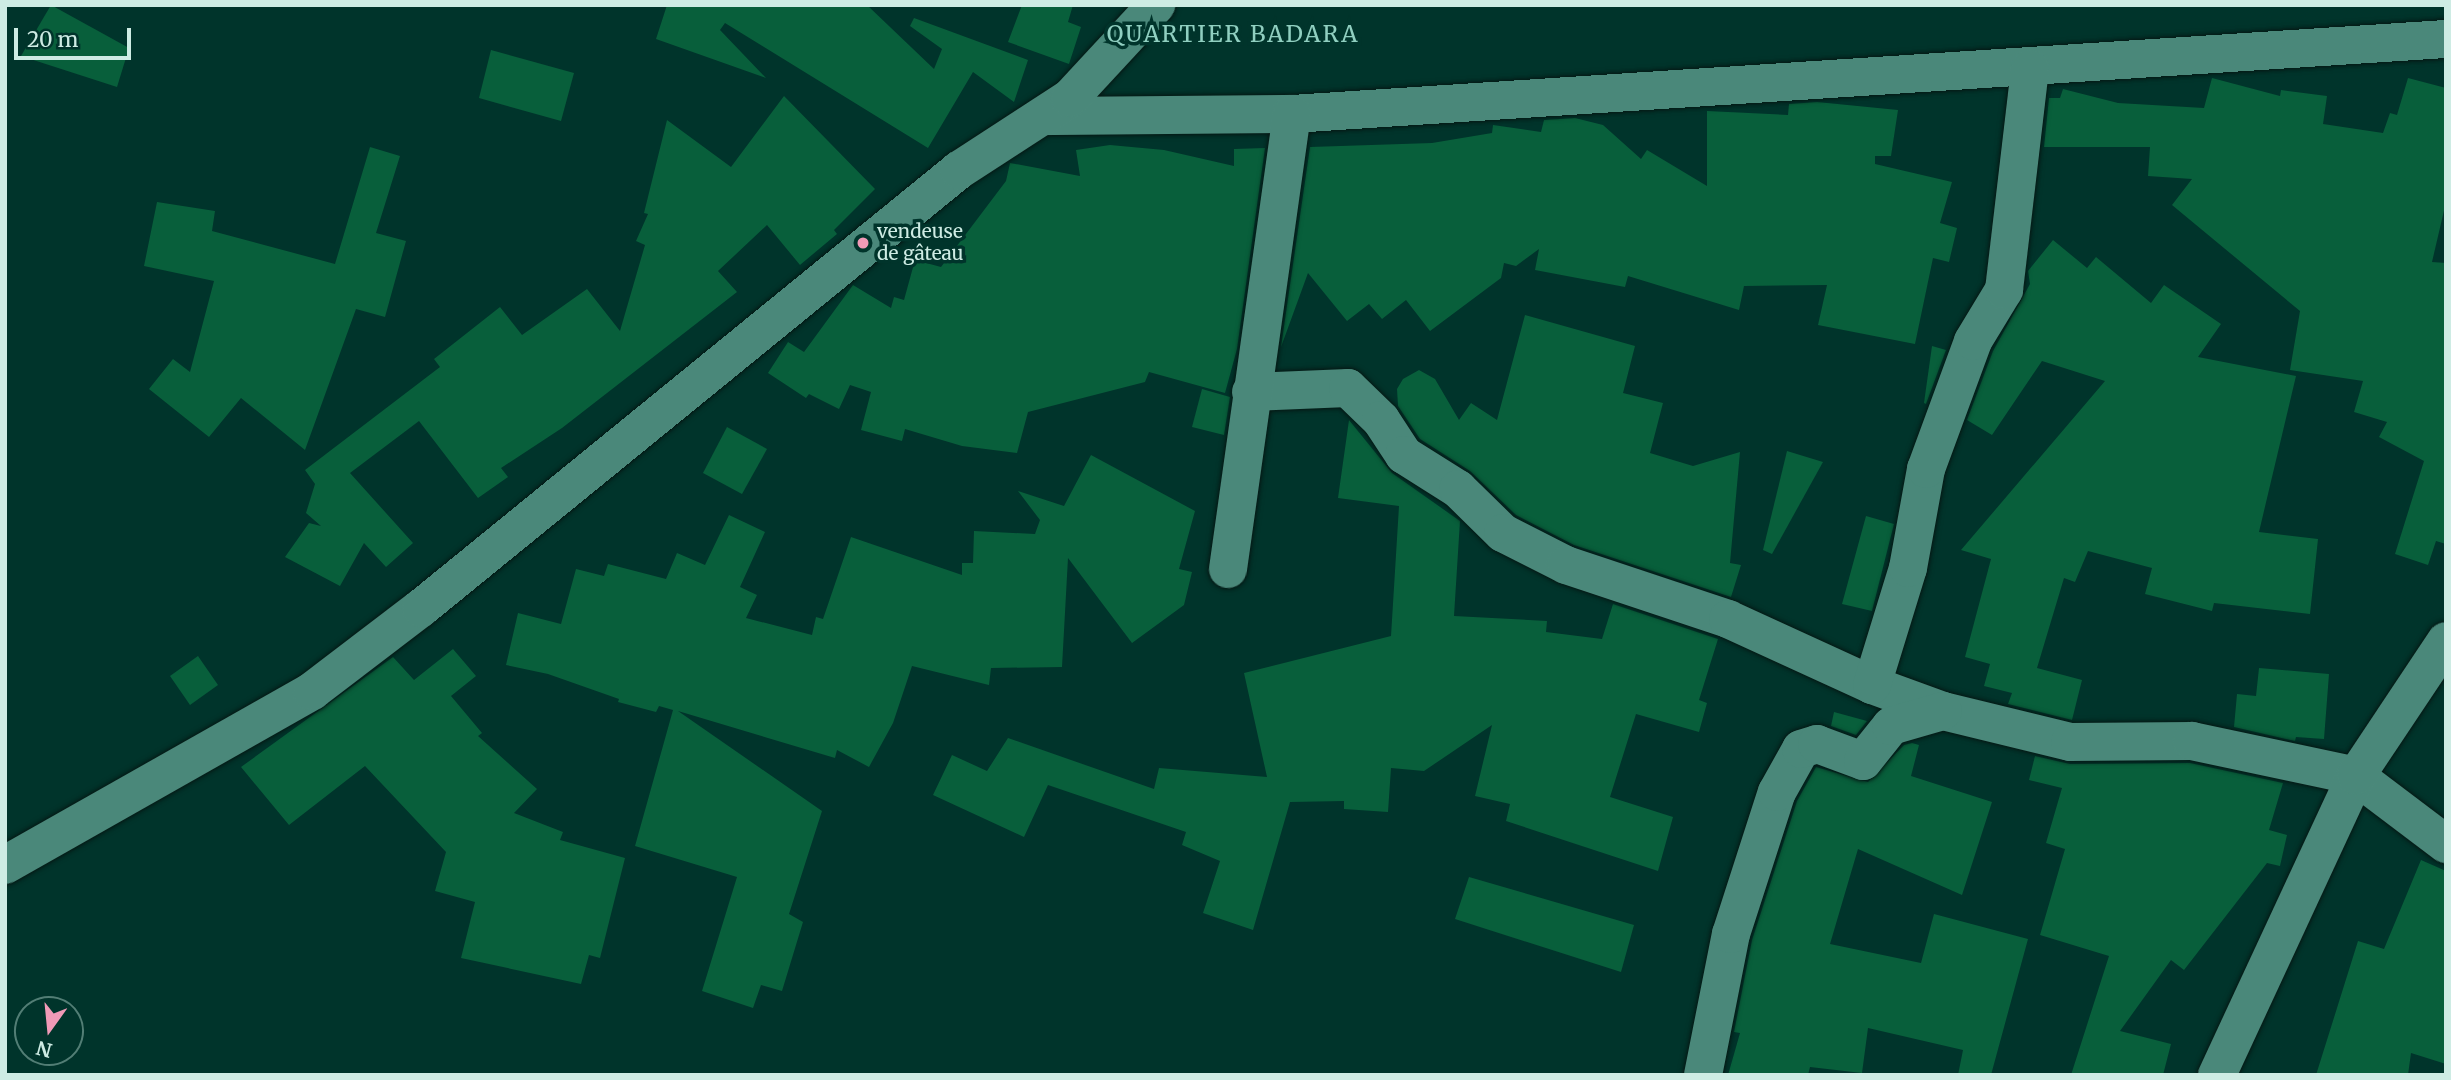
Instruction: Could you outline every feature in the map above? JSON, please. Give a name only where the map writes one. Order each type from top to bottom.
[{"type":"street","points":[[5,865],[312,691],[421,608],[959,170],[1070,98],[1156,5]]},
{"type":"street","points":[[1045,116],[1292,114],[2446,39]]},
{"type":"street","points":[[1872,685],[1909,568],[1926,469],[1973,341],[2004,290],[2030,68]]},
{"type":"street","points":[[1228,569],[1292,114]]},
{"type":"street","points":[[1251,392],[1348,388],[1381,419],[1404,455],[1458,489],[1503,533],[1566,565],[1728,619],[1872,685],[1943,712],[2070,742],[2192,741],[2357,776],[2446,844]]},
{"type":"street","points":[[2217,1075],[2357,776],[2446,641]]},
{"type":"street","points":[[1703,1075],[1731,934],[1777,792],[1801,749],[1817,744],[1863,761],[1891,726],[1943,712]]},
{"type":"building","points":[[51,5],[129,48],[117,87],[21,56]]},
{"type":"building","points":[[667,5],[867,5],[934,69],[942,49],[910,26],[914,18],[1028,60],[1014,102],[973,72],[928,148],[725,23],[720,30],[766,78],[656,39]]},
{"type":"building","points":[[1022,5],[1073,5],[1068,22],[1081,27],[1069,64],[1008,42]]},
{"type":"building","points":[[491,50],[574,73],[561,121],[479,98]]},
{"type":"building","points":[[2212,78],[2280,96],[2281,90],[2327,96],[2323,124],[2383,133],[2390,113],[2397,115],[2408,78],[2446,88],[2446,202],[2432,262],[2446,263],[2446,544],[2436,541],[2428,565],[2395,554],[2424,461],[2379,437],[2387,422],[2354,412],[2363,381],[2290,370],[2300,311],[2172,205],[2192,179],[2148,176],[2150,147],[2044,147],[2049,98],[2060,98],[2063,89],[2118,103],[2204,108]]},
{"type":"building","points":[[784,96],[875,189],[834,230],[837,234],[800,265],[767,225],[718,271],[737,292],[562,428],[501,468],[508,477],[478,498],[419,421],[350,473],[413,543],[386,567],[364,543],[340,586],[285,557],[309,523],[321,526],[306,513],[315,484],[305,470],[440,367],[434,359],[500,307],[522,335],[587,289],[620,331],[645,245],[636,241],[648,214],[644,213],[667,120],[731,167]]},
{"type":"building","points":[[1817,102],[1898,110],[1891,156],[1875,156],[1875,164],[1952,182],[1940,223],[1957,228],[1949,262],[1933,258],[1915,344],[1818,325],[1827,285],[1744,286],[1739,310],[1628,276],[1625,287],[1535,270],[1539,249],[1516,266],[1504,263],[1501,278],[1430,331],[1406,300],[1382,319],[1369,304],[1347,321],[1308,273],[1281,347],[1310,147],[1432,143],[1492,133],[1493,125],[1541,132],[1544,120],[1575,118],[1603,125],[1641,159],[1647,150],[1707,186],[1707,111],[1788,115],[1789,104]]},
{"type":"building","points":[[1110,145],[1164,150],[1234,166],[1234,149],[1265,148],[1237,349],[1225,393],[1149,372],[1145,382],[1028,412],[1017,453],[962,446],[905,429],[902,441],[861,430],[871,392],[850,385],[839,409],[809,394],[806,398],[768,373],[788,342],[804,352],[853,285],[891,308],[894,297],[904,300],[915,260],[941,267],[1006,181],[1010,163],[1080,176],[1076,150]]},
{"type":"building","points":[[370,147],[400,156],[376,233],[406,241],[385,317],[356,309],[305,450],[241,398],[209,437],[149,389],[173,359],[190,372],[214,281],[144,266],[157,202],[215,211],[212,231],[335,264]]},
{"type":"building","points":[[2053,240],[2087,268],[2096,257],[2151,303],[2164,285],[2221,324],[2198,357],[2296,376],[2259,532],[2318,539],[2310,614],[2214,603],[2212,611],[2145,594],[2152,568],[2088,551],[2075,582],[2064,578],[2037,668],[2082,680],[2072,720],[2008,704],[2012,693],[1984,686],[1990,664],[1965,657],[1991,559],[1961,550],[2105,381],[2042,361],[1992,435],[1967,420],[1993,351],[2030,284],[2028,271]]},
{"type":"building","points":[[1525,315],[1635,346],[1623,393],[1663,403],[1650,453],[1693,466],[1740,452],[1730,563],[1741,565],[1731,597],[1574,545],[1516,515],[1470,471],[1420,439],[1398,406],[1397,389],[1403,379],[1419,370],[1435,379],[1459,420],[1471,403],[1497,420]]},
{"type":"building","points":[[1932,346],[1946,350],[1926,404],[1924,403]]},
{"type":"building","points":[[1202,389],[1230,397],[1224,435],[1192,427]]},
{"type":"building","points":[[1349,420],[1392,473],[1460,521],[1454,616],[1547,621],[1546,632],[1602,639],[1613,604],[1718,639],[1699,700],[1707,703],[1699,732],[1636,714],[1610,797],[1673,817],[1658,871],[1506,821],[1510,804],[1475,796],[1492,725],[1424,771],[1391,768],[1388,812],[1344,809],[1344,801],[1290,802],[1253,930],[1203,913],[1220,861],[1182,845],[1186,832],[1048,785],[1024,837],[933,795],[952,755],[987,771],[1008,738],[1154,789],[1159,768],[1267,777],[1244,673],[1391,636],[1399,506],[1338,498]]},
{"type":"building","points":[[727,427],[767,449],[742,494],[703,473]]},
{"type":"building","points":[[1787,451],[1823,462],[1772,554],[1763,550]]},
{"type":"building","points":[[1091,455],[1195,511],[1179,569],[1192,572],[1184,605],[1132,643],[1068,558],[1062,667],[991,668],[989,685],[912,666],[893,723],[869,767],[837,750],[835,758],[678,711],[822,811],[789,914],[803,922],[782,991],[761,985],[753,1008],[702,991],[737,877],[635,846],[673,710],[659,706],[656,712],[618,702],[619,699],[548,674],[506,665],[518,613],[561,624],[576,569],[604,576],[608,564],[666,579],[677,553],[705,565],[729,515],[765,532],[740,587],[757,595],[746,618],[812,635],[816,617],[823,619],[851,537],[962,575],[962,563],[973,563],[974,531],[1035,534],[1040,520],[1018,491],[1064,506]]},
{"type":"building","points":[[1866,516],[1894,524],[1872,611],[1842,604]]},
{"type":"building","points":[[453,649],[476,676],[451,696],[482,733],[478,736],[537,789],[514,813],[563,832],[560,840],[625,858],[600,958],[589,955],[581,984],[461,958],[475,902],[435,891],[446,852],[365,766],[289,825],[241,767],[393,657],[414,680]]},
{"type":"building","points":[[198,656],[218,685],[190,705],[170,676]]},
{"type":"building","points":[[2259,668],[2329,674],[2324,739],[2296,737],[2295,741],[2234,727],[2237,694],[2256,696]]},
{"type":"building","points":[[1834,712],[1867,721],[1856,735],[1831,726]]},
{"type":"building","points":[[1904,745],[1919,745],[1911,776],[1992,802],[1962,895],[1858,849],[1830,944],[1921,963],[1934,914],[2028,939],[1991,1075],[1958,1075],[1963,1050],[1868,1028],[1862,1073],[1810,1067],[1808,1075],[1728,1075],[1740,1033],[1734,1032],[1752,940],[1797,801],[1816,767],[1868,782]]},
{"type":"building","points":[[2035,756],[2070,764],[2190,763],[2283,783],[2269,830],[2287,835],[2280,866],[2267,863],[2184,970],[2171,960],[2120,1031],[2171,1044],[2163,1075],[2071,1075],[2109,956],[2040,935],[2065,849],[2046,843],[2062,788],[2029,780]]},
{"type":"building","points":[[2421,860],[2446,871],[2446,1064],[2411,1053],[2408,1075],[2316,1075],[2358,941],[2384,949]]},
{"type":"building","points":[[1469,877],[1634,925],[1621,972],[1455,919]]},
{"type":"place","name":"vendeuse de gâteau","points":[[863,243]]},
{"type":"district","name":"QUARTIER BADARA","points":[[1233,34]]}]
